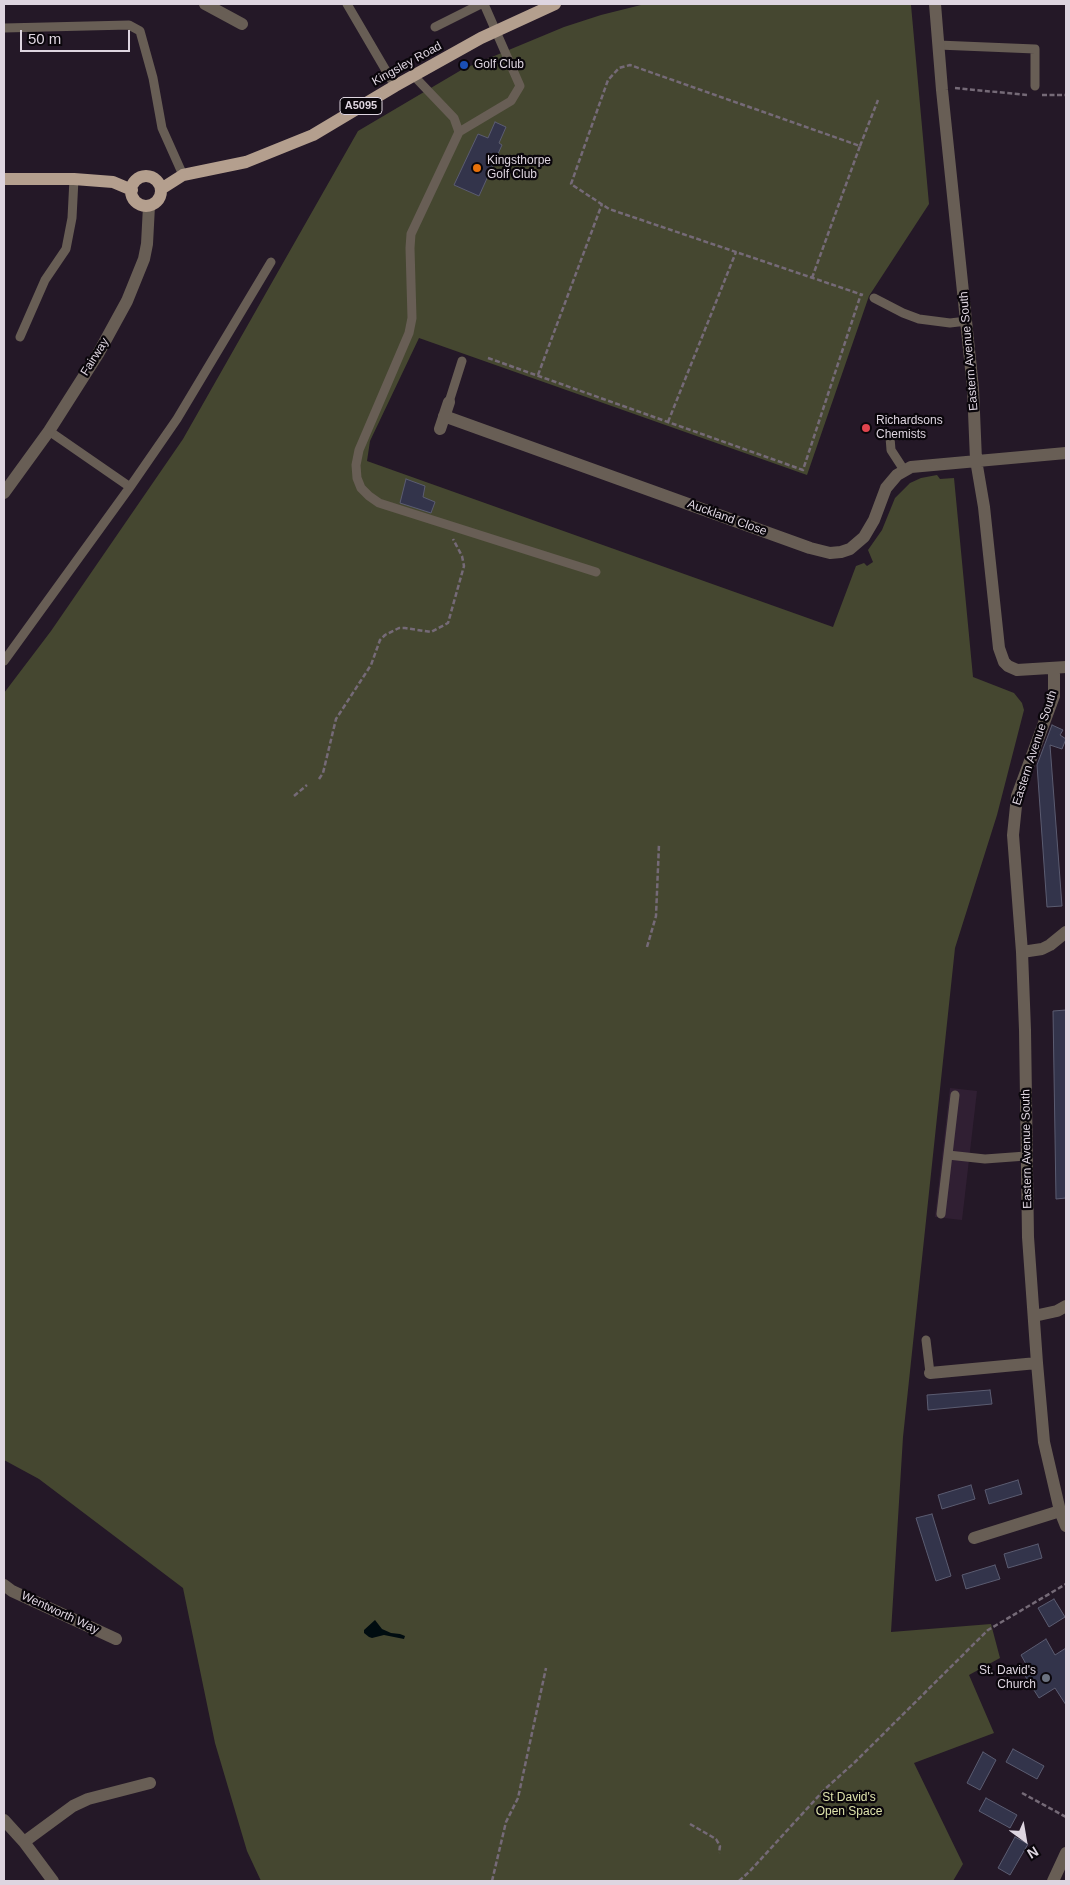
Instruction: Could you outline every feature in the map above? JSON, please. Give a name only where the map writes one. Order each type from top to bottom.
[{"type":"main road","name":"Kingsley Road","points":[[149,206],[159,199],[161,188],[183,175],[246,162],[313,135],[413,75],[496,31],[555,4]]},
{"type":"main road","points":[[149,206],[144,206],[135,201],[132,190],[138,180],[148,176],[155,180],[161,188]]},
{"type":"main road","points":[[4,179],[74,179],[113,182],[132,190]]},
{"type":"street","points":[[204,4],[242,24]]},
{"type":"street","name":"Eastern Avenue South","points":[[935,4],[942,90],[967,321],[973,388],[976,460],[984,507],[1001,656],[1008,666],[1017,670],[1060,667],[1054,696],[1017,796],[1013,835],[1022,952],[1028,1237],[1037,1363],[1044,1442],[1060,1511],[1066,1526]]},
{"type":"street","name":"Fairway","points":[[4,493],[48,431],[98,354],[127,301],[145,252],[149,206]]},
{"type":"street","points":[[440,429],[449,402]]},
{"type":"street","name":"Auckland Close","points":[[444,416],[804,546],[830,553],[850,549],[864,537],[874,520],[886,488],[904,470]]},
{"type":"street","points":[[904,470],[918,465],[1066,453]]},
{"type":"street","points":[[1022,952],[1042,949],[1066,932]]},
{"type":"street","points":[[1034,1316],[1057,1311],[1066,1306]]},
{"type":"street","points":[[930,1373],[1037,1363]]},
{"type":"street","points":[[974,1538],[1060,1511]]},
{"type":"street","name":"Wentworth Way","points":[[4,1585],[12,1591],[116,1639]]},
{"type":"street","points":[[24,1842],[73,1806],[88,1798],[150,1783]]},
{"type":"street","points":[[4,1820],[24,1842],[53,1881]]},
{"type":"street","points":[[1053,1881],[1066,1853]]},
{"type":"lane","points":[[346,4],[395,86]]},
{"type":"lane","points":[[435,27],[482,4],[520,86],[511,101],[459,132]]},
{"type":"lane","points":[[4,28],[129,25],[140,31],[153,78],[162,128],[183,175]]},
{"type":"lane","points":[[938,45],[1035,49],[1034,90]]},
{"type":"lane","points":[[413,75],[454,118],[459,132],[411,234],[412,318],[408,333],[359,450],[356,465],[357,478],[361,488],[379,504],[596,572]]},
{"type":"lane","points":[[20,337],[45,280],[66,249],[72,218],[74,179]]},
{"type":"lane","points":[[4,661],[177,419],[271,262]]},
{"type":"lane","points":[[874,298],[902,313],[919,319],[950,323],[967,321]]},
{"type":"lane","points":[[449,402],[462,361]]},
{"type":"lane","points":[[48,431],[130,486]]},
{"type":"lane","points":[[890,437],[891,450],[904,470]]},
{"type":"lane","points":[[941,1214],[955,1095]]},
{"type":"lane","points":[[948,1155],[985,1159],[1026,1156]]},
{"type":"lane","points":[[926,1340],[930,1373]]},
{"type":"path","points":[[860,146],[630,65],[619,68],[608,80],[572,184],[609,209],[874,298]]},
{"type":"path","points":[[942,90],[959,87],[1034,90]]},
{"type":"path","points":[[1040,95],[1066,95]]},
{"type":"path","points":[[812,278],[878,100]]},
{"type":"path","points":[[538,375],[602,204]]},
{"type":"path","points":[[668,422],[736,252]]},
{"type":"path","points":[[488,358],[803,470],[861,294]]},
{"type":"path","points":[[319,779],[323,773],[336,719],[371,665],[380,640],[385,635],[399,628],[431,632],[448,623],[464,566],[462,556],[452,538]]},
{"type":"path","points":[[294,796],[307,785]]},
{"type":"path","points":[[646,947],[656,916],[659,844]]},
{"type":"path","points":[[739,1881],[825,1789],[855,1762],[988,1630],[1066,1584]]},
{"type":"path","points":[[492,1881],[504,1827],[518,1798],[546,1668]]},
{"type":"path","points":[[1022,1794],[1066,1817]]},
{"type":"path","points":[[690,1824],[716,1839],[720,1846],[719,1853]]},
{"type":"shaded area","points":[[950,1088],[977,1091],[962,1220],[935,1217]]},
{"type":"shaded area","points":[[375,1620],[382,1629],[405,1636],[404,1639],[384,1635],[369,1637],[364,1633],[364,1630]]},
{"type":"green space","name":"St David's Open Space","points":[[645,4],[911,5],[929,204],[869,296],[807,475],[419,338],[370,441],[367,461],[833,627],[856,566],[864,563],[867,566],[873,562],[868,550],[882,530],[895,498],[910,483],[921,478],[937,475],[940,479],[954,478],[973,677],[1014,693],[1022,703],[1024,710],[997,815],[955,948],[903,1437],[891,1632],[991,1624],[1000,1658],[969,1675],[994,1733],[914,1763],[963,1864],[953,1881],[261,1881],[247,1851],[215,1743],[183,1588],[39,1479],[4,1460],[4,693],[51,631],[183,439],[358,131],[463,69],[564,27]]},
{"type":"building","name":"Kingsthorpe Golf Club","points":[[495,122],[506,127],[499,143],[502,145],[479,196],[454,185],[478,134],[488,138]]},
{"type":"building","points":[[406,479],[425,486],[423,497],[435,502],[431,513],[400,503]]},
{"type":"building","points":[[1052,725],[1063,730],[1060,735],[1066,739],[1062,749],[1050,745],[1062,906],[1047,907],[1037,765]]},
{"type":"building","points":[[1066,1010],[1066,1198],[1056,1199],[1053,1011]]},
{"type":"building","points":[[990,1390],[992,1404],[928,1410],[927,1395]]},
{"type":"building","points":[[1018,1480],[1022,1494],[989,1504],[985,1490]]},
{"type":"building","points":[[971,1485],[975,1499],[942,1509],[938,1495]]},
{"type":"building","points":[[932,1514],[951,1576],[936,1581],[916,1518]]},
{"type":"building","points":[[1038,1544],[1042,1558],[1008,1568],[1004,1554]]},
{"type":"building","points":[[995,1565],[1000,1579],[966,1589],[962,1575]]},
{"type":"building","points":[[1054,1599],[1065,1617],[1049,1627],[1038,1608]]},
{"type":"building","name":"St. David's Church","points":[[1046,1639],[1055,1655],[1066,1648],[1066,1705],[1055,1688],[1039,1698],[1020,1668],[1026,1664],[1021,1655]]},
{"type":"building","points":[[1013,1749],[1044,1766],[1037,1779],[1006,1762]]},
{"type":"building","points":[[983,1752],[996,1760],[980,1790],[967,1783]]},
{"type":"building","points":[[986,1798],[1017,1815],[1010,1828],[979,1811]]},
{"type":"building","points":[[1015,1837],[1028,1844],[1010,1875],[998,1868]]},
{"type":"place","name":"Golf Club","points":[[464,65]]},
{"type":"place","name":"Kingsthorpe Golf Club","points":[[477,168]]},
{"type":"place","name":"Richardsons Chemists","points":[[866,428]]},
{"type":"place","name":"St. David's Church","points":[[1046,1678]]}]
